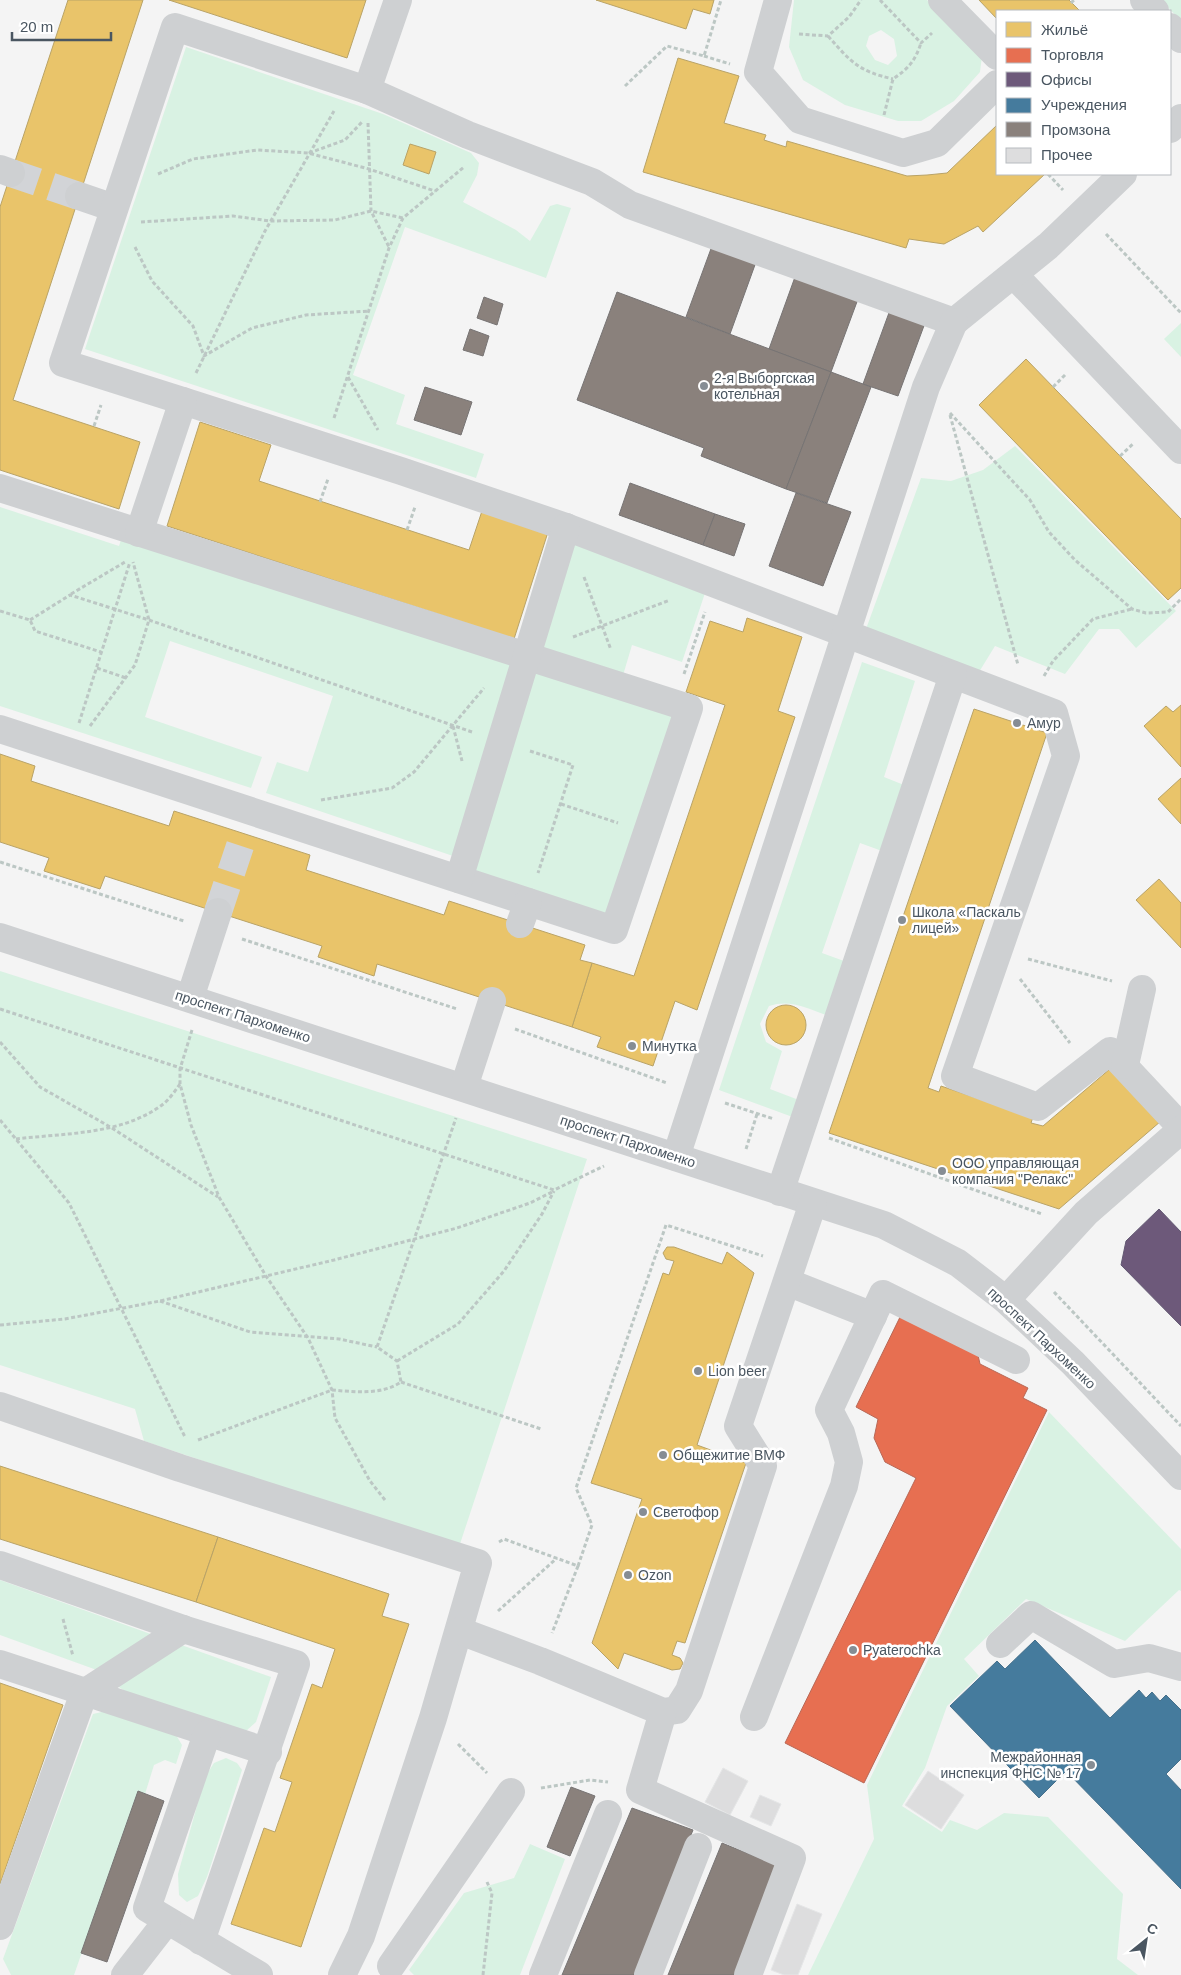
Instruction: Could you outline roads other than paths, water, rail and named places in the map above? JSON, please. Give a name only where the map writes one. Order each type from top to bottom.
[{"type":"street","points":[[358,88],[398,0]]},
{"type":"street","points":[[778,0],[758,72],[800,120],[903,153],[938,143],[996,85]]},
{"type":"street","points":[[1144,0],[1154,10]]},
{"type":"street","points":[[948,6],[996,55]]},
{"type":"street","points":[[954,322],[630,205],[592,182],[495,145],[358,88],[174,28],[118,208],[63,363],[401,471],[566,527],[715,582],[1054,713],[1066,756],[956,1076],[1038,1107],[1110,1051],[1125,1064],[1178,1138],[1086,1213],[1006,1300]]},
{"type":"street","points":[[1171,28],[1181,39]]},
{"type":"street","points":[[1171,128],[1181,118]]},
{"type":"street","points":[[676,1157],[926,387],[954,322],[1014,275],[1122,175]]},
{"type":"street","points":[[79,196],[118,208]]},
{"type":"street","points":[[1014,275],[1181,450]]},
{"type":"street","points":[[135,545],[183,401]]},
{"type":"street","points":[[0,488],[135,545],[526,656],[689,708],[614,930],[524,913],[459,879],[0,729]]},
{"type":"street","points":[[459,879],[566,527]]},
{"type":"street","points":[[780,1192],[952,675]]},
{"type":"street","points":[[192,1011],[216,921]]},
{"type":"street","name":"проспект Пархоменко","points":[[0,937],[192,1011],[462,1098],[676,1157],[884,1225],[958,1263],[1006,1300],[1073,1363],[1181,1476]]},
{"type":"street","points":[[1125,1064],[1142,989]]},
{"type":"street","points":[[462,1098],[490,1010]]},
{"type":"street","points":[[460,1631],[540,1661],[662,1712],[677,1710],[686,1699],[764,1466],[738,1426],[813,1203]]},
{"type":"street","points":[[787,1282],[873,1316]]},
{"type":"street","points":[[754,1716],[844,1486],[849,1462],[841,1433],[829,1410],[883,1294],[1012,1369],[1035,1327]]},
{"type":"street","points":[[0,1406],[184,1456],[478,1563],[460,1631],[433,1718],[361,1936],[342,1975]]},
{"type":"street","points":[[0,1565],[183,1629],[296,1664],[268,1752],[201,1941]]},
{"type":"street","points":[[1000,1644],[1031,1615],[1114,1664],[1149,1658],[1181,1667]]},
{"type":"street","points":[[0,1926],[84,1693],[183,1629]]},
{"type":"street","points":[[0,1664],[207,1734],[268,1752]]},
{"type":"street","points":[[662,1712],[640,1790],[792,1858],[748,1975]]},
{"type":"street","points":[[207,1734],[147,1908],[259,1975]]},
{"type":"street","points":[[361,1936],[395,1971],[473,1846],[511,1792]]},
{"type":"street","points":[[543,1975],[608,1814]]},
{"type":"street","points":[[648,1975],[698,1847]]},
{"type":"street","points":[[125,1975],[167,1921]]},
{"type":"tunnel","points":[[11,173],[79,196]]},
{"type":"tunnel","points":[[218,912],[244,834]]},
{"type":"place","name":"2-я Выборгская котельная","points":[[704,386]]},
{"type":"place","name":"Амур","points":[[1017,723]]},
{"type":"place","name":"Школа «Паскаль лицей»","points":[[902,920]]},
{"type":"place","name":"Минутка","points":[[632,1046]]},
{"type":"place","name":"ООО управляющая компания \"Релакс\"","points":[[942,1171]]},
{"type":"place","name":"Lion beer","points":[[698,1371]]},
{"type":"place","name":"Общежитие ВМФ","points":[[663,1455]]},
{"type":"place","name":"Светофор","points":[[643,1512]]},
{"type":"place","name":"Ozon","points":[[628,1575]]},
{"type":"place","name":"Pyaterochka","points":[[853,1650]]},
{"type":"place","name":"Межрайонная инспекция ФНС № 17","points":[[1091,1765]]}]
